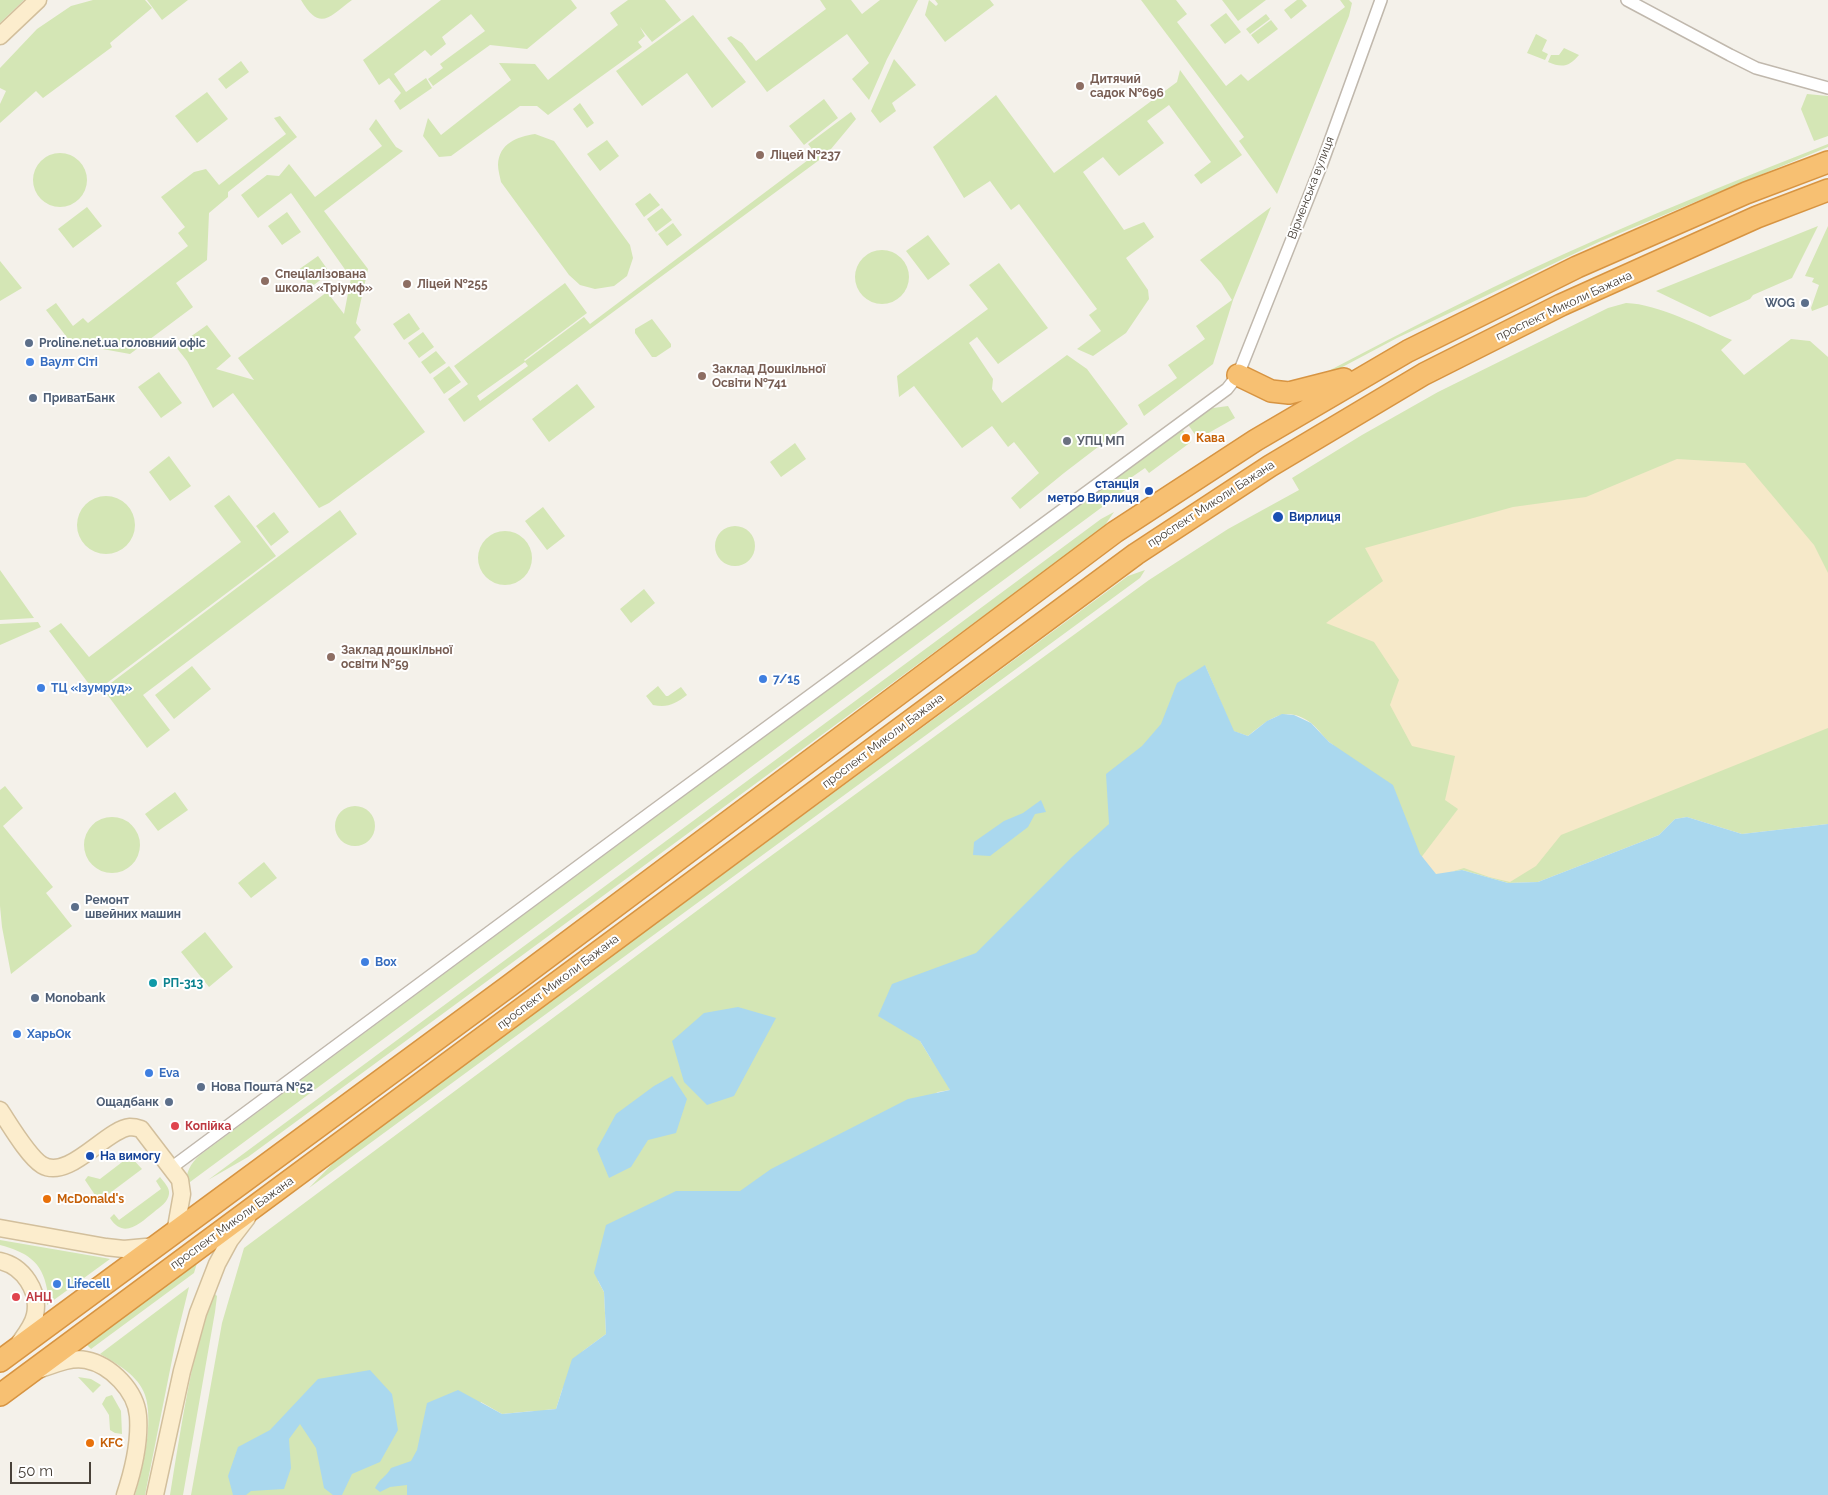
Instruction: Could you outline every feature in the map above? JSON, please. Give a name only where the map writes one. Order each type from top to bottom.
[{"type":"highway","name":"проспект Миколи Бажана","points":[[7,1355],[525,974],[1115,532],[1256,440],[1408,351],[1577,267],[1746,193],[1828,162]]},
{"type":"highway","name":"проспект Миколи Бажана","points":[[0,1395],[1136,554],[1270,466],[1424,374],[1561,305],[1757,218],[1828,190]]},
{"type":"highway","points":[[1238,375],[1271,391],[1289,393],[1369,373]]},
{"type":"street","points":[[0,36],[38,0]]},
{"type":"street","name":"Вірменська вулиця","points":[[1238,375],[1320,166],[1381,0]]},
{"type":"street","points":[[1627,0],[1756,68],[1828,88]]},
{"type":"street","points":[[172,1168],[650,813],[1227,389],[1238,375]]},
{"type":"street","points":[[0,1110],[34,1158],[43,1166],[60,1167],[129,1127],[141,1129],[180,1180],[182,1194],[175,1233]]},
{"type":"street","points":[[156,1495],[182,1371],[207,1286],[230,1240],[257,1205]]},
{"type":"street","points":[[0,1228],[106,1247],[124,1249],[156,1246]]},
{"type":"street","points":[[0,1261],[19,1269],[27,1278],[33,1290],[35,1300],[35,1315],[30,1327],[7,1355]]},
{"type":"street","points":[[30,1373],[59,1363],[86,1360],[108,1370],[126,1386],[136,1404],[138,1416],[131,1475],[125,1495]]},
{"type":"green space","points":[[0,0],[24,0],[0,23]]},
{"type":"green space","points":[[93,0],[145,0],[152,8],[110,43],[112,47],[43,98],[36,91],[0,123],[0,104],[6,91],[0,88],[0,68],[37,29],[71,6]]},
{"type":"green space","points":[[147,0],[188,0],[162,20]]},
{"type":"green space","points":[[301,0],[352,0],[331,16],[319,19],[308,10]]},
{"type":"green space","points":[[441,0],[571,0],[577,8],[527,49],[490,45],[433,86],[428,79],[443,68],[440,64],[485,31],[471,14],[442,37],[446,44],[431,56],[425,50],[394,74],[406,92],[426,78],[432,88],[400,110],[394,101],[401,93],[389,78],[379,85],[363,60]]},
{"type":"green space","points":[[628,0],[665,0],[681,20],[652,42],[640,27],[645,36],[638,42],[642,47],[548,115],[537,106],[520,106],[451,156],[439,157],[423,136],[428,118],[441,135],[511,80],[499,63],[535,64],[548,80],[618,25],[610,13]]},
{"type":"green space","points":[[820,0],[851,0],[862,14],[880,0],[918,0],[887,59],[869,100],[852,79],[869,63],[847,34],[767,92],[727,38],[731,36],[742,43],[756,61],[826,9]]},
{"type":"green space","points":[[929,0],[936,6],[938,4],[935,0],[990,0],[994,5],[945,42],[925,15]]},
{"type":"green space","points":[[1141,0],[1176,0],[1187,14],[1177,22],[1226,86],[1241,74],[1248,81],[1345,7],[1340,0],[1349,0],[1352,3],[1349,16],[1277,194],[1239,141],[1244,137]]},
{"type":"green space","points":[[1222,0],[1266,0],[1238,21]]},
{"type":"green space","points":[[1297,0],[1302,0],[1307,6],[1291,19],[1284,10]]},
{"type":"green space","points":[[1226,13],[1241,32],[1225,44],[1210,25]]},
{"type":"green space","points":[[1266,14],[1270,19],[1250,34],[1246,29]]},
{"type":"green space","points":[[693,15],[746,82],[712,108],[687,73],[642,106],[616,71]]},
{"type":"green space","points":[[1271,20],[1278,29],[1258,44],[1251,35]]},
{"type":"green space","points":[[1536,34],[1547,40],[1542,51],[1548,54],[1545,60],[1527,53]]},
{"type":"green space","points":[[1564,48],[1579,55],[1572,62],[1561,66],[1548,62],[1551,55],[1559,55]]},
{"type":"green space","points":[[894,59],[916,85],[892,103],[896,111],[880,123],[871,111]]},
{"type":"green space","points":[[241,61],[249,72],[226,89],[218,79]]},
{"type":"green space","points":[[1180,70],[1242,155],[1201,184],[1194,175],[1211,162],[1169,105],[1147,121],[1164,143],[1119,176],[1103,157],[1083,172],[1124,230],[1144,222],[1154,237],[1126,258],[1148,290],[1149,299],[1126,333],[1093,356],[1077,349],[1101,331],[1089,315],[1097,309],[1019,204],[1011,210],[990,181],[964,198],[933,147],[996,95],[1054,173],[1177,82]]},
{"type":"green space","points":[[207,92],[228,119],[197,143],[175,116]]},
{"type":"green space","points":[[1807,94],[1828,96],[1828,136],[1814,141],[1801,109]]},
{"type":"green space","points":[[824,99],[838,118],[804,145],[789,126]]},
{"type":"green space","points":[[580,103],[594,123],[587,128],[573,109]]},
{"type":"green space","points":[[851,112],[856,119],[826,155],[464,422],[448,399],[468,384],[454,366],[565,283],[587,313],[524,360],[584,317],[590,324],[816,154],[808,144]],"holes":[[[525,362],[528,366],[480,401],[477,396]]]},
{"type":"green space","points":[[280,116],[297,137],[228,192],[228,197],[209,213],[207,260],[176,283],[193,307],[130,354],[86,346],[69,340],[46,310],[56,303],[73,326],[83,318],[88,323],[188,246],[178,233],[185,227],[161,197],[194,172],[206,169],[219,185],[286,134],[274,118]]},
{"type":"green space","points":[[376,119],[396,147],[403,151],[324,211],[368,269],[356,323],[361,330],[354,337],[425,432],[329,503],[319,508],[233,393],[213,408],[187,361],[176,347],[207,325],[231,356],[216,369],[254,380],[238,358],[327,292],[344,314],[351,278],[291,193],[258,218],[241,195],[267,175],[279,176],[289,164],[315,197],[382,146],[369,129]]},
{"type":"green space","points":[[535,134],[554,141],[630,245],[633,258],[627,276],[614,286],[595,289],[580,285],[569,275],[501,182],[498,165],[499,157],[505,146],[516,139]]},
{"type":"green space","points":[[607,140],[619,156],[600,171],[587,154]]},
{"type":"green space","points":[[1828,144],[1828,147],[1601,241],[1397,338],[1333,372],[1317,377],[1457,305],[1564,254],[1742,178]]},
{"type":"green space","points":[[55,153],[65,153],[75,157],[83,165],[87,180],[83,195],[75,203],[65,207],[55,207],[45,203],[37,195],[33,185],[33,175],[37,165],[45,157]]},
{"type":"green space","points":[[650,193],[660,205],[644,217],[635,204]]},
{"type":"green space","points":[[87,207],[102,226],[73,248],[58,229]]},
{"type":"green space","points":[[1271,207],[1233,300],[1213,364],[1144,416],[1138,405],[1177,378],[1168,365],[1205,339],[1196,326],[1232,300],[1221,283],[1200,260]]},
{"type":"green space","points":[[662,208],[672,220],[656,232],[647,219]]},
{"type":"green space","points":[[287,212],[301,232],[282,245],[268,226]]},
{"type":"green space","points":[[673,223],[682,235],[667,246],[658,234]]},
{"type":"green space","points":[[1818,226],[1792,278],[1710,317],[1656,291]]},
{"type":"green space","points":[[1828,226],[1828,305],[1812,311],[1811,308],[1819,285],[1812,282],[1814,278],[1805,276]]},
{"type":"green space","points":[[928,235],[950,264],[928,280],[906,251]]},
{"type":"green space","points":[[877,250],[887,250],[897,254],[905,262],[909,277],[905,292],[897,300],[887,304],[877,304],[867,300],[859,292],[855,282],[855,272],[859,262],[867,254]]},
{"type":"green space","points":[[318,256],[330,273],[311,287],[298,270]]},
{"type":"green space","points":[[0,261],[22,288],[0,301]]},
{"type":"green space","points":[[999,263],[1048,328],[998,364],[977,337],[969,343],[993,379],[992,389],[1002,403],[1067,355],[1087,369],[1128,424],[1020,509],[1011,498],[1039,473],[1014,442],[1008,447],[992,426],[962,448],[914,386],[899,397],[897,376],[988,309],[969,285]]},
{"type":"green space","points":[[1626,303],[1652,307],[1732,340],[1721,350],[1744,375],[1791,339],[1810,341],[1828,357],[1828,824],[1742,834],[1687,817],[1675,819],[1659,835],[1538,882],[1508,883],[1462,870],[1435,874],[1157,782],[920,1041],[931,1059],[947,1075],[950,1090],[938,1092],[598,1281],[604,1292],[606,1334],[583,1351],[562,1390],[556,1409],[545,1410],[543,1413],[533,1411],[502,1414],[481,1402],[413,1495],[191,1495],[222,1323],[244,1248],[753,869],[1149,580],[1228,529],[1299,490],[1292,478],[1362,435],[1438,392],[1608,308]],"holes":[[[1205,665],[1233,731],[1248,736],[1277,716],[1293,715],[1302,717],[1311,723],[1333,745],[1230,739]]]},
{"type":"green space","points":[[409,313],[420,329],[404,340],[393,324]]},
{"type":"green space","points":[[652,319],[671,344],[671,347],[656,357],[652,357],[635,333],[635,329]]},
{"type":"green space","points":[[423,332],[434,347],[419,358],[408,343]]},
{"type":"green space","points":[[436,351],[446,363],[430,374],[421,362]]},
{"type":"green space","points":[[449,366],[461,382],[444,394],[433,378]]},
{"type":"green space","points":[[159,372],[182,403],[161,418],[138,387]]},
{"type":"green space","points":[[577,384],[595,407],[549,442],[532,419]]},
{"type":"green space","points":[[1228,406],[1235,418],[1198,439],[1187,423],[1206,409]]},
{"type":"green space","points":[[1181,427],[1191,442],[1149,473],[1145,468],[1132,477],[1136,482],[186,1185],[189,1168],[200,1155]]},
{"type":"green space","points":[[795,443],[806,459],[781,477],[770,462]]},
{"type":"green space","points":[[169,456],[191,486],[170,501],[149,472]]},
{"type":"green space","points":[[229,495],[276,556],[95,692],[49,631],[61,623],[89,657],[241,542],[214,506]]},
{"type":"green space","points":[[100,496],[112,496],[127,504],[135,519],[135,531],[127,546],[112,554],[100,554],[85,546],[77,531],[77,519],[85,504]]},
{"type":"green space","points":[[543,507],[565,536],[547,550],[525,521]]},
{"type":"green space","points":[[340,510],[357,534],[143,695],[170,730],[147,748],[103,689]]},
{"type":"green space","points":[[274,512],[289,532],[271,546],[256,526]]},
{"type":"green space","points":[[1114,512],[1103,528],[248,1157],[208,1180],[1101,519]]},
{"type":"green space","points":[[735,526],[749,532],[755,546],[749,560],[735,566],[721,560],[715,546],[721,532]]},
{"type":"green space","points":[[505,531],[515,533],[524,539],[530,548],[532,558],[530,568],[524,577],[515,583],[505,585],[495,583],[486,577],[480,568],[478,558],[480,548],[486,539],[495,533]]},
{"type":"green space","points":[[0,570],[34,618],[0,620]]},
{"type":"green space","points":[[1145,570],[1140,578],[309,1188],[339,1157],[1128,576]]},
{"type":"green space","points":[[644,589],[655,603],[631,623],[620,609]]},
{"type":"green space","points":[[38,622],[41,627],[0,645],[0,624]]},
{"type":"green space","points":[[192,666],[211,689],[174,719],[155,695]]},
{"type":"green space","points":[[658,686],[666,696],[681,687],[687,695],[671,704],[663,706],[653,705],[646,696]]},
{"type":"green space","points":[[5,786],[23,808],[3,826],[53,887],[46,893],[72,926],[11,974],[0,906],[0,790]]},
{"type":"green space","points":[[175,792],[188,810],[158,831],[145,814]]},
{"type":"green space","points":[[359,806],[366,809],[372,815],[375,826],[374,834],[366,843],[359,846],[351,846],[344,843],[336,834],[335,822],[338,815],[347,807]]},
{"type":"green space","points":[[112,817],[127,822],[135,830],[140,845],[135,860],[127,868],[112,873],[97,868],[89,860],[84,845],[89,830],[97,822]]},
{"type":"green space","points":[[264,862],[277,878],[251,898],[238,883]]},
{"type":"green space","points":[[205,932],[233,967],[209,987],[181,952]]},
{"type":"green space","points":[[130,1156],[142,1169],[106,1196],[95,1195],[85,1180],[88,1176],[100,1179]]},
{"type":"green space","points":[[160,1177],[169,1190],[168,1197],[163,1204],[138,1225],[126,1229],[115,1225],[110,1218],[114,1214],[119,1220],[161,1189],[156,1181]]},
{"type":"green space","points":[[0,1240],[110,1259],[47,1305],[45,1279],[37,1265],[18,1251],[0,1245]]},
{"type":"green space","points":[[197,1263],[194,1273],[91,1349],[87,1345]]},
{"type":"green space","points":[[189,1287],[176,1340],[145,1495],[135,1495],[144,1459],[148,1431],[145,1395],[138,1382],[132,1376],[100,1354]]},
{"type":"green space","points":[[214,1293],[217,1296],[215,1312],[183,1495],[170,1495],[192,1369],[211,1294]]},
{"type":"green space","points":[[78,1377],[91,1379],[101,1385],[93,1393]]},
{"type":"green space","points":[[112,1395],[121,1411],[122,1434],[110,1430],[109,1415],[102,1404],[106,1397]]},
{"type":"sand","points":[[1677,459],[1745,463],[1814,545],[1828,573],[1828,728],[1561,835],[1536,866],[1510,882],[1464,868],[1434,877],[1420,859],[1458,809],[1445,800],[1455,756],[1412,746],[1390,705],[1399,680],[1374,642],[1326,623],[1383,581],[1365,548],[1513,507],[1586,497]]},
{"type":"water","points":[[1205,665],[1234,731],[1248,736],[1267,721],[1282,714],[1294,715],[1311,723],[1329,742],[1393,785],[1420,854],[1436,874],[1462,870],[1508,883],[1538,882],[1659,835],[1675,819],[1687,817],[1742,834],[1828,824],[1828,1495],[407,1495],[407,1485],[390,1487],[380,1492],[375,1488],[391,1468],[411,1461],[417,1450],[427,1403],[458,1390],[502,1414],[556,1409],[572,1359],[606,1334],[604,1292],[594,1273],[606,1225],[676,1191],[740,1191],[771,1169],[908,1099],[950,1090],[920,1041],[878,1016],[892,984],[976,953],[1072,857],[1109,824],[1106,774],[1142,746],[1161,724],[1177,683]]},
{"type":"water","points":[[1041,800],[1046,812],[1035,814],[1028,827],[990,856],[973,855],[974,842],[1004,821],[1023,813]]},
{"type":"water","points":[[738,1007],[776,1018],[734,1096],[707,1105],[684,1082],[672,1041],[704,1013]]},
{"type":"water","points":[[672,1076],[687,1099],[676,1133],[648,1140],[631,1167],[609,1178],[597,1149],[616,1114],[654,1086]]},
{"type":"water","points":[[370,1370],[392,1394],[398,1430],[380,1462],[352,1474],[342,1495],[333,1495],[324,1488],[316,1448],[300,1424],[289,1439],[291,1468],[284,1489],[251,1491],[246,1495],[233,1495],[228,1476],[238,1447],[270,1430],[318,1379]]},
{"type":"place","name":"Дитячий садок №696","points":[[1080,86]]},
{"type":"place","name":"Ліцей №237","points":[[760,155]]},
{"type":"place","name":"Спеціалізована школа «Тріумф»","points":[[265,281]]},
{"type":"place","name":"Ліцей №255","points":[[407,284]]},
{"type":"place","name":"WOG","points":[[1805,303]]},
{"type":"place","name":"Proline.net.ua головний офіс","points":[[29,343]]},
{"type":"place","name":"Ваулт Сіті","points":[[30,362]]},
{"type":"place","name":"Заклад Дошкільної Освіти №741","points":[[702,376]]},
{"type":"place","name":"ПриватБанк","points":[[33,398]]},
{"type":"place","name":"Кава","points":[[1186,438]]},
{"type":"place","name":"УПЦ МП","points":[[1067,441]]},
{"type":"place","name":"станція метро Вирлиця","points":[[1149,491]]},
{"type":"place","name":"Вирлиця","points":[[1278,517]]},
{"type":"place","name":"Заклад дошкільної освіти №59","points":[[331,657]]},
{"type":"place","name":"7/15","points":[[763,679]]},
{"type":"place","name":"ТЦ «Ізумруд»","points":[[41,688]]},
{"type":"place","name":"Ремонт швейних машин","points":[[75,907]]},
{"type":"place","name":"Box","points":[[365,962]]},
{"type":"place","name":"РП-313","points":[[153,983]]},
{"type":"place","name":"Monobank","points":[[35,998]]},
{"type":"place","name":"ХарьОк","points":[[17,1034]]},
{"type":"place","name":"Eva","points":[[149,1073]]},
{"type":"place","name":"Нова Пошта №52","points":[[201,1087]]},
{"type":"place","name":"Ощадбанк","points":[[169,1102]]},
{"type":"place","name":"Копійка","points":[[175,1126]]},
{"type":"place","name":"На вимогу","points":[[90,1156]]},
{"type":"place","name":"McDonald's","points":[[47,1199]]},
{"type":"place","name":"Lifecell","points":[[57,1284]]},
{"type":"place","name":"АНЦ","points":[[16,1297]]},
{"type":"place","name":"KFC","points":[[90,1443]]}]
